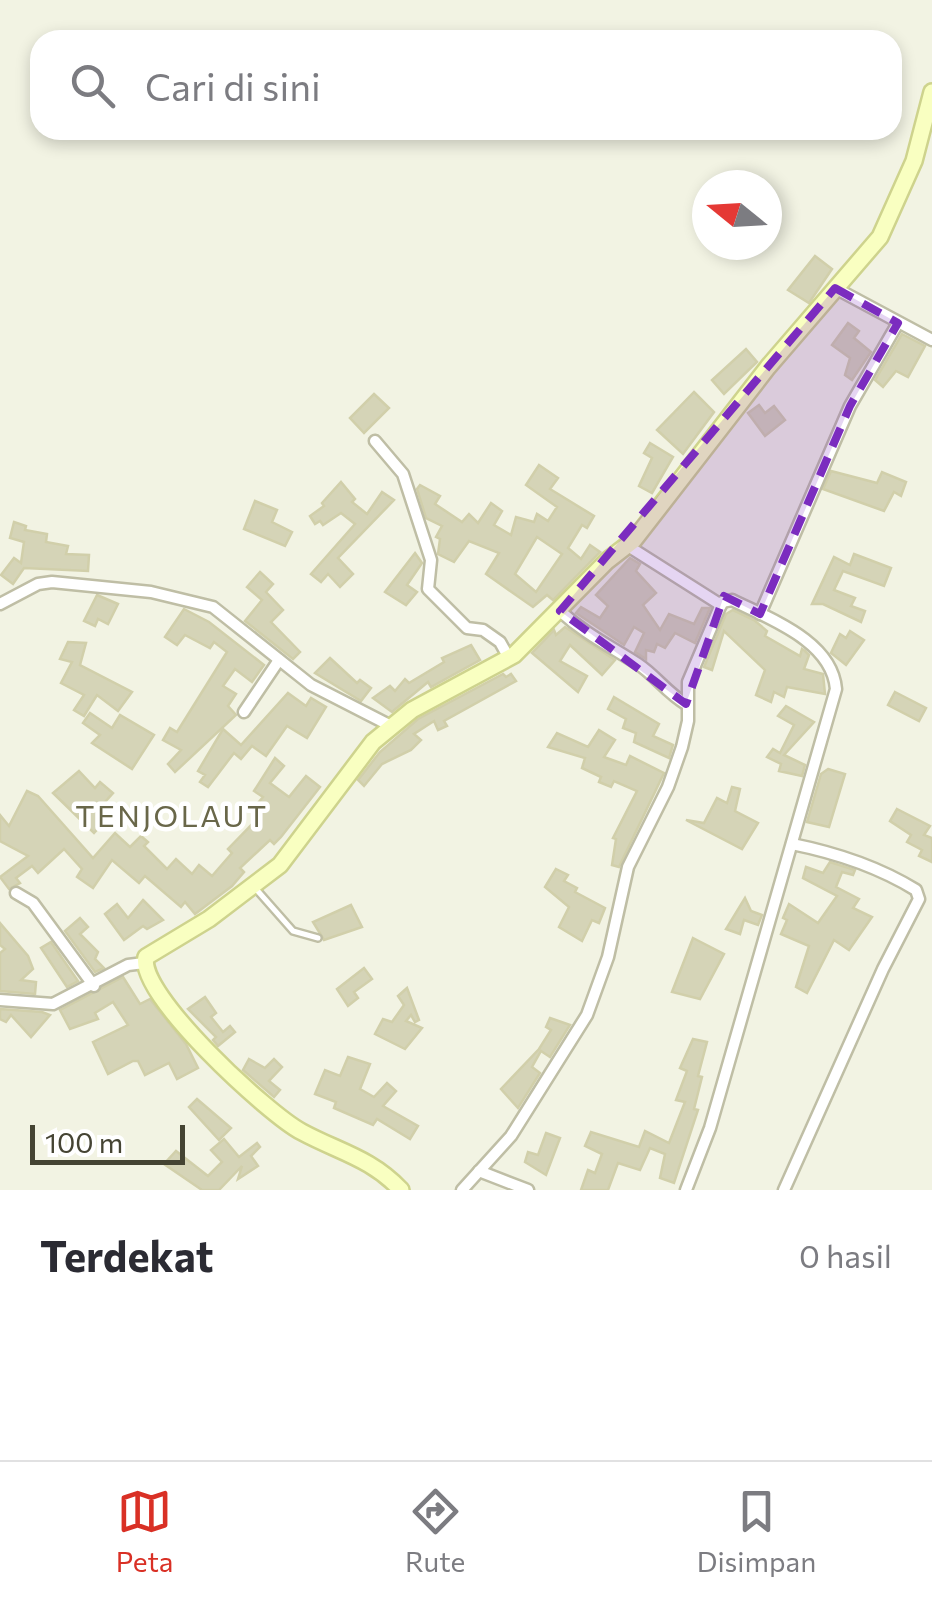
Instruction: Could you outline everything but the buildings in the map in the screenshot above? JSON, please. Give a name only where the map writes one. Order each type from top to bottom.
[{"type":"street","points":[[144,963],[149,953],[254,887],[292,852],[373,742],[412,710],[508,658],[607,561],[628,546],[835,288],[868,253],[889,220],[914,161],[932,92]]},
{"type":"street","points":[[835,288],[932,340]]},
{"type":"street","points":[[760,614],[850,406],[898,322]]},
{"type":"street","points":[[375,441],[404,474],[431,560],[428,589],[463,624],[483,630],[500,642],[508,658]]},
{"type":"street","points":[[628,546],[720,605]]},
{"type":"street","points":[[0,604],[38,584],[52,582],[151,592],[212,607],[326,694],[392,726]]},
{"type":"street","points":[[462,1190],[528,1112],[587,1014],[608,956],[628,867],[676,766],[688,721],[688,682],[720,605],[732,600],[809,643],[830,663],[836,689],[710,1128],[686,1190]]},
{"type":"street","points":[[560,611],[587,636],[636,663],[666,692],[686,704]]},
{"type":"street","points":[[244,712],[279,660]]},
{"type":"street","points":[[784,1190],[919,899],[916,890],[871,866],[842,854],[792,844]]},
{"type":"street","points":[[16,893],[34,903],[94,986]]},
{"type":"street","points":[[0,1000],[53,1004],[128,966],[144,963]]},
{"type":"street","points":[[144,963],[153,982],[212,1060],[300,1132],[372,1162],[401,1190]]},
{"type":"street","points":[[479,1170],[528,1190]]},
{"type":"lane","points":[[254,887],[293,931],[318,938]]},
{"type":"highlighted area","points":[[835,288],[898,323],[850,406],[760,614],[724,596],[686,704],[560,611]]},
{"type":"district","name":"TENJOLAUT","points":[[172,814]]}]
